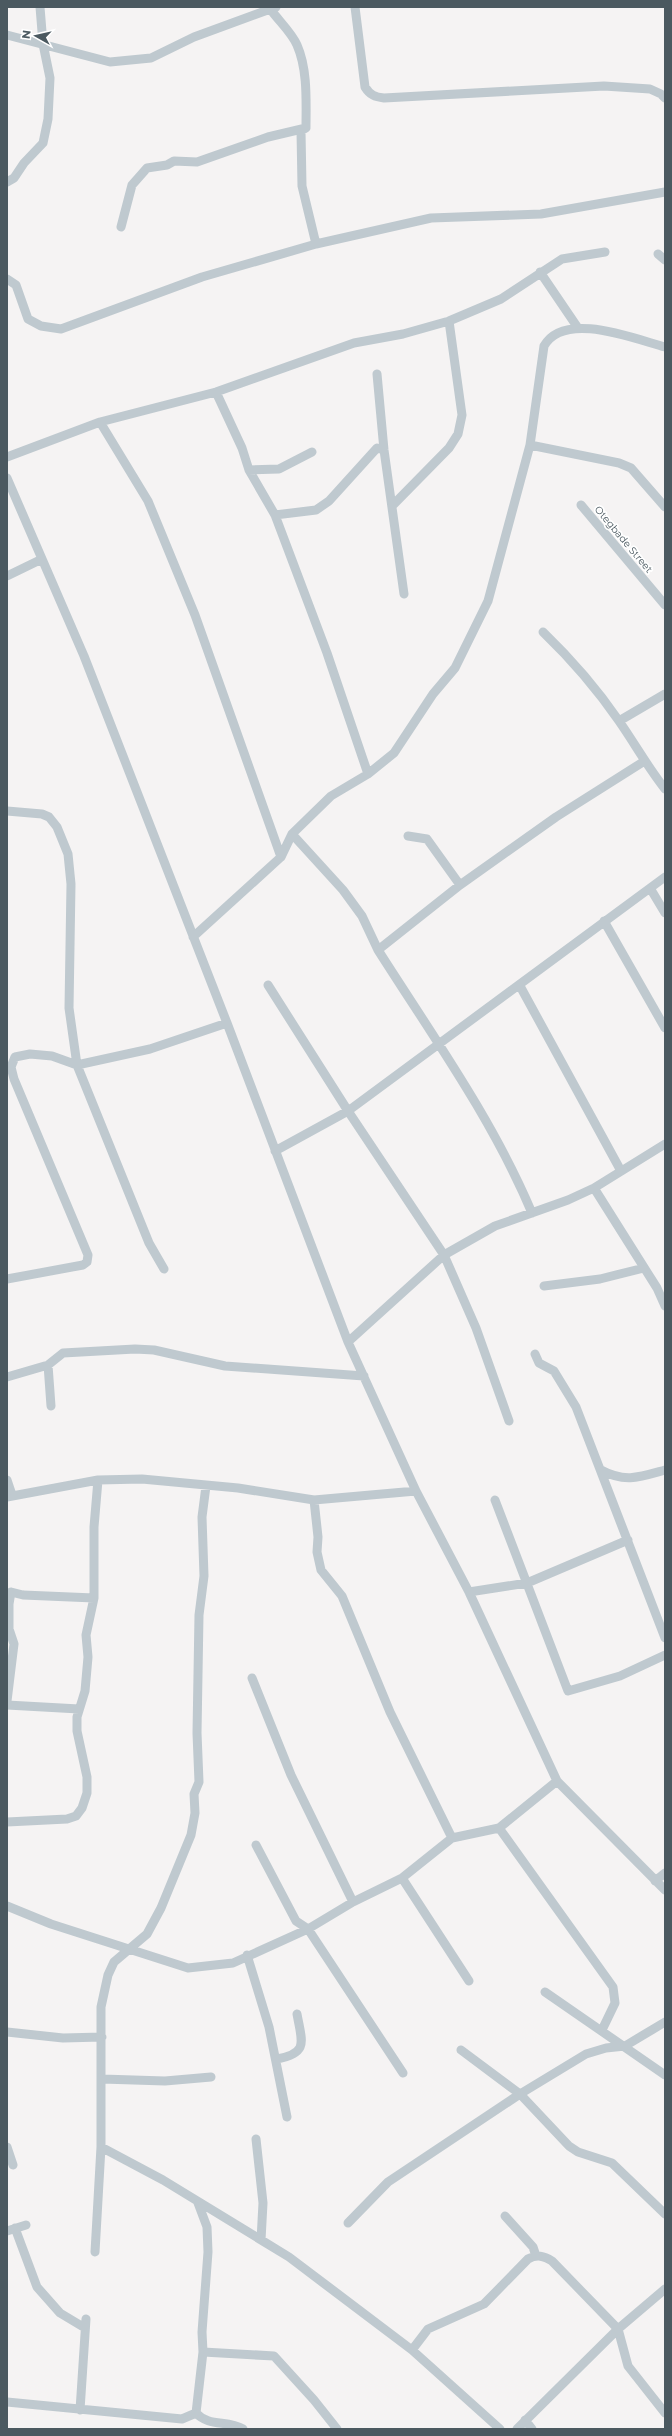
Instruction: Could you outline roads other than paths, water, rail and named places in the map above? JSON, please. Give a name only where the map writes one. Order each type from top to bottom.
[{"type":"street","points":[[7,182],[14,178],[24,163],[43,143],[48,119],[50,78],[43,44],[40,7]]},
{"type":"street","points":[[355,7],[365,87],[368,93],[375,97],[384,98],[604,86],[650,89],[662,94],[665,98]]},
{"type":"street","points":[[7,35],[110,62],[124,63],[151,58],[194,37],[273,9],[297,44],[306,95],[306,128]]},
{"type":"street","points":[[121,227],[132,185],[147,168],[167,165],[174,161],[196,162],[268,137],[306,128]]},
{"type":"street","points":[[306,128],[301,131],[302,186],[316,244]]},
{"type":"street","points":[[7,278],[16,285],[28,319],[41,326],[61,329],[202,277],[316,244],[431,218],[541,214],[665,192]]},
{"type":"street","points":[[7,457],[100,422],[216,392],[354,344],[403,334],[449,321],[501,299],[540,272],[569,256],[606,252]]},
{"type":"street","points":[[540,272],[578,328]]},
{"type":"street","points":[[393,504],[449,448],[458,434],[462,415],[449,321]]},
{"type":"street","points":[[193,937],[281,857],[292,834],[331,796],[368,774],[394,753],[433,694],[455,668],[470,640],[488,600],[530,445],[544,346],[552,337],[565,330],[578,328],[619,334],[665,347]]},
{"type":"street","points":[[377,374],[384,450],[393,504],[404,594]]},
{"type":"street","points":[[216,392],[242,448],[249,470],[275,515],[327,653],[368,774]]},
{"type":"street","points":[[100,422],[150,508],[195,615],[281,857]]},
{"type":"street","points":[[530,445],[619,463],[631,468],[665,507]]},
{"type":"street","points":[[275,515],[316,510],[329,501],[377,448],[384,450]]},
{"type":"street","points":[[249,470],[279,469],[312,452]]},
{"type":"street","points":[[7,478],[84,656],[227,1023],[348,1342],[416,1491],[469,1592],[557,1781],[665,1890]]},
{"type":"street","name":"Otegbade Street","points":[[581,505],[665,605]]},
{"type":"street","points":[[7,576],[42,559]]},
{"type":"street","points":[[543,632],[594,688],[619,721],[643,762],[665,789]]},
{"type":"street","points":[[619,721],[665,694]]},
{"type":"street","points":[[378,950],[460,885],[556,817],[643,762]]},
{"type":"street","points":[[7,811],[42,814],[49,817],[57,827],[68,854],[71,884],[69,1008],[77,1065],[149,1243],[164,1269]]},
{"type":"street","points":[[292,834],[343,890],[362,916],[378,950],[438,1043],[498,1142],[517,1177],[532,1213]]},
{"type":"street","points":[[408,836],[427,839],[460,885]]},
{"type":"street","points":[[275,1151],[348,1111],[438,1043],[520,986],[604,921],[665,877]]},
{"type":"street","points":[[650,888],[665,913]]},
{"type":"street","points":[[604,921],[665,1028]]},
{"type":"street","points":[[268,985],[348,1111],[444,1255],[476,1328],[509,1421]]},
{"type":"street","points":[[520,986],[621,1171]]},
{"type":"street","points":[[7,1279],[83,1265],[87,1262],[88,1255],[14,1079],[11,1067],[11,1057],[30,1054],[52,1056],[77,1065],[150,1049],[227,1023]]},
{"type":"street","points":[[348,1342],[444,1255],[495,1226],[594,1188],[665,1144]]},
{"type":"street","points":[[594,1188],[644,1268],[665,1306]]},
{"type":"street","points":[[544,1286],[600,1279],[644,1268]]},
{"type":"street","points":[[7,1377],[48,1365],[63,1353],[135,1349],[154,1350],[225,1366],[364,1376]]},
{"type":"street","points":[[534,1354],[539,1363],[554,1371],[576,1407],[665,1638]]},
{"type":"street","points":[[48,1365],[51,1406]]},
{"type":"street","points":[[601,1470],[614,1477],[633,1478],[665,1470]]},
{"type":"street","points":[[7,1480],[10,1496],[98,1480],[142,1479],[314,1500],[416,1491]]},
{"type":"street","points":[[7,1822],[67,1819],[76,1816],[82,1808],[87,1793],[87,1777],[77,1731],[76,1718],[85,1690],[88,1657],[86,1635],[94,1598],[94,1527],[98,1480]]},
{"type":"street","points":[[95,2252],[101,2147],[101,2007],[108,1975],[114,1962],[148,1934],[161,1908],[191,1835],[195,1813],[194,1794],[199,1782],[197,1733],[198,1614],[204,1576],[202,1517],[206,1486]]},
{"type":"street","points":[[314,1500],[318,1537],[317,1552],[321,1570],[342,1596],[390,1712],[452,1838]]},
{"type":"street","points":[[495,1500],[568,1691],[620,1676],[665,1655]]},
{"type":"street","points":[[469,1592],[526,1583],[628,1540]]},
{"type":"street","points":[[7,1701],[14,1644],[9,1630],[9,1604],[12,1592],[23,1595],[94,1598]]},
{"type":"street","points":[[252,1678],[291,1775],[353,1902]]},
{"type":"street","points":[[7,1705],[79,1709]]},
{"type":"street","points":[[7,1906],[51,1924],[188,1968],[232,1963],[308,1929],[353,1902],[402,1878],[452,1838],[500,1828],[557,1781]]},
{"type":"street","points":[[500,1828],[613,1987],[614,2003],[602,2030]]},
{"type":"street","points":[[256,1845],[296,1921],[308,1929],[404,2073]]},
{"type":"street","points":[[655,1881],[665,1873]]},
{"type":"street","points":[[402,1878],[469,1981]]},
{"type":"street","points":[[247,1955],[276,2059],[287,2117]]},
{"type":"street","points":[[545,1992],[665,2075]]},
{"type":"street","points":[[276,2059],[292,2056],[298,2052],[301,2044],[297,2014]]},
{"type":"street","points":[[348,2223],[388,2182],[520,2094],[586,2054],[606,2048],[625,2046],[665,2022]]},
{"type":"street","points":[[7,2032],[63,2038],[102,2037]]},
{"type":"street","points":[[461,2050],[520,2094],[569,2146],[578,2152],[612,2163],[665,2214]]},
{"type":"street","points":[[102,2079],[165,2081],[211,2077]]},
{"type":"street","points":[[256,2139],[263,2203],[261,2240]]},
{"type":"street","points":[[7,2147],[13,2165]]},
{"type":"street","points":[[101,2147],[163,2180],[301,2266],[412,2350],[500,2429]]},
{"type":"street","points":[[196,2413],[203,2352],[207,2227],[198,2203]]},
{"type":"street","points":[[505,2216],[533,2247],[536,2256]]},
{"type":"street","points":[[26,2225],[11,2230],[37,2287],[60,2313],[85,2324],[80,2410]]},
{"type":"street","points":[[412,2350],[428,2330],[484,2304],[528,2259],[536,2256],[552,2261],[618,2329],[628,2366],[665,2413]]},
{"type":"street","points":[[517,2429],[618,2329],[665,2288]]},
{"type":"street","points":[[203,2352],[274,2356],[314,2400],[337,2429]]},
{"type":"street","points":[[7,2402],[182,2419],[196,2413]]},
{"type":"street","points":[[196,2413],[206,2421],[235,2425],[243,2429]]},
{"type":"street","points":[[525,2420],[532,2429]]}]
